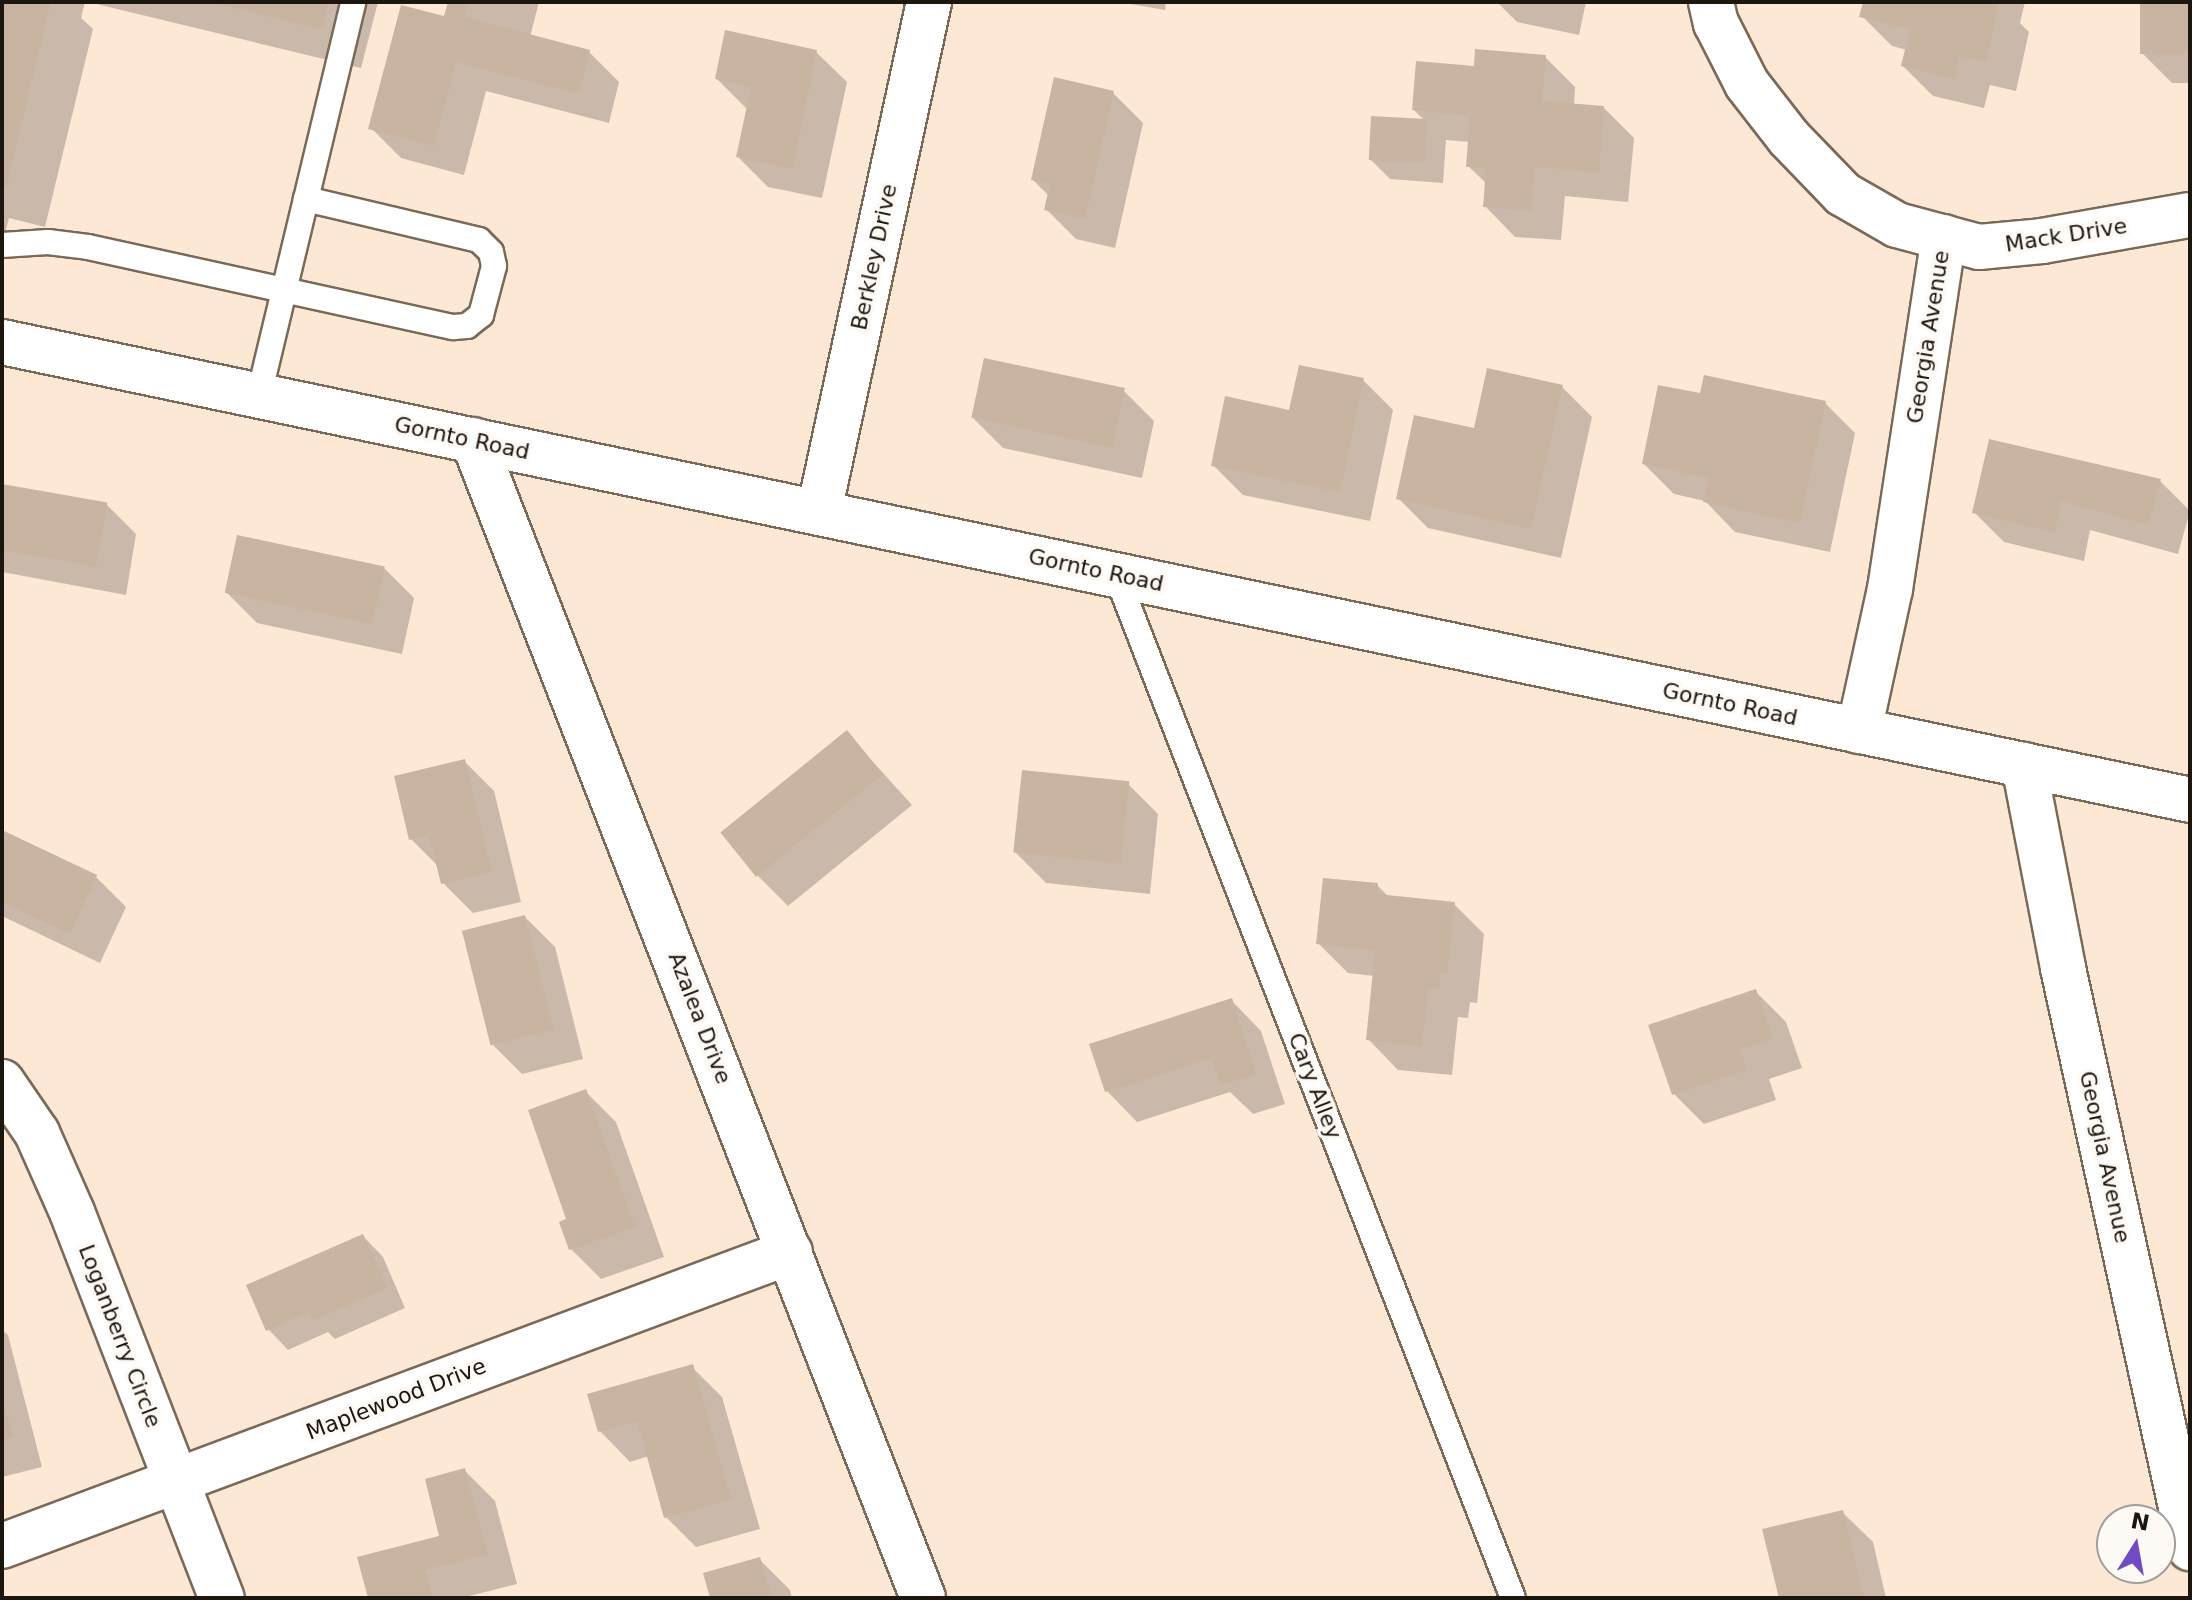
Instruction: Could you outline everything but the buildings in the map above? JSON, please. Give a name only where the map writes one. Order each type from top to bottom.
[{"type":"street","name":"Berkley Drive","points":[[819,512],[929,2]]},
{"type":"street","name":"Georgia Avenue","points":[[1711,2],[1716,23],[1747,84],[1789,138],[1843,194],[1897,225],[1944,237],[1890,589],[1859,731]]},
{"type":"street","name":"Mack Drive","points":[[1944,237],[1979,247],[2042,241],[2190,215]]},
{"type":"street","name":"Gornto Road","points":[[2,342],[2190,800]]},
{"type":"street","name":"Azalea Drive","points":[[473,440],[923,1598]]},
{"type":"street","name":"Georgia Avenue","points":[[2024,765],[2063,968],[2190,1548]]},
{"type":"street","name":"Loganberry Circle","points":[[2,1082],[37,1133],[72,1212],[222,1598]]},
{"type":"street","name":"Maplewood Drive","points":[[2,1546],[790,1252]]},
{"type":"lane","points":[[259,395],[353,2]]},
{"type":"lane","points":[[2,245],[48,242],[88,247],[453,327],[467,326],[481,315],[494,266],[491,252],[479,240],[306,199]]},
{"type":"lane","name":"Cary Alley","points":[[1116,574],[1513,1598]]}]
